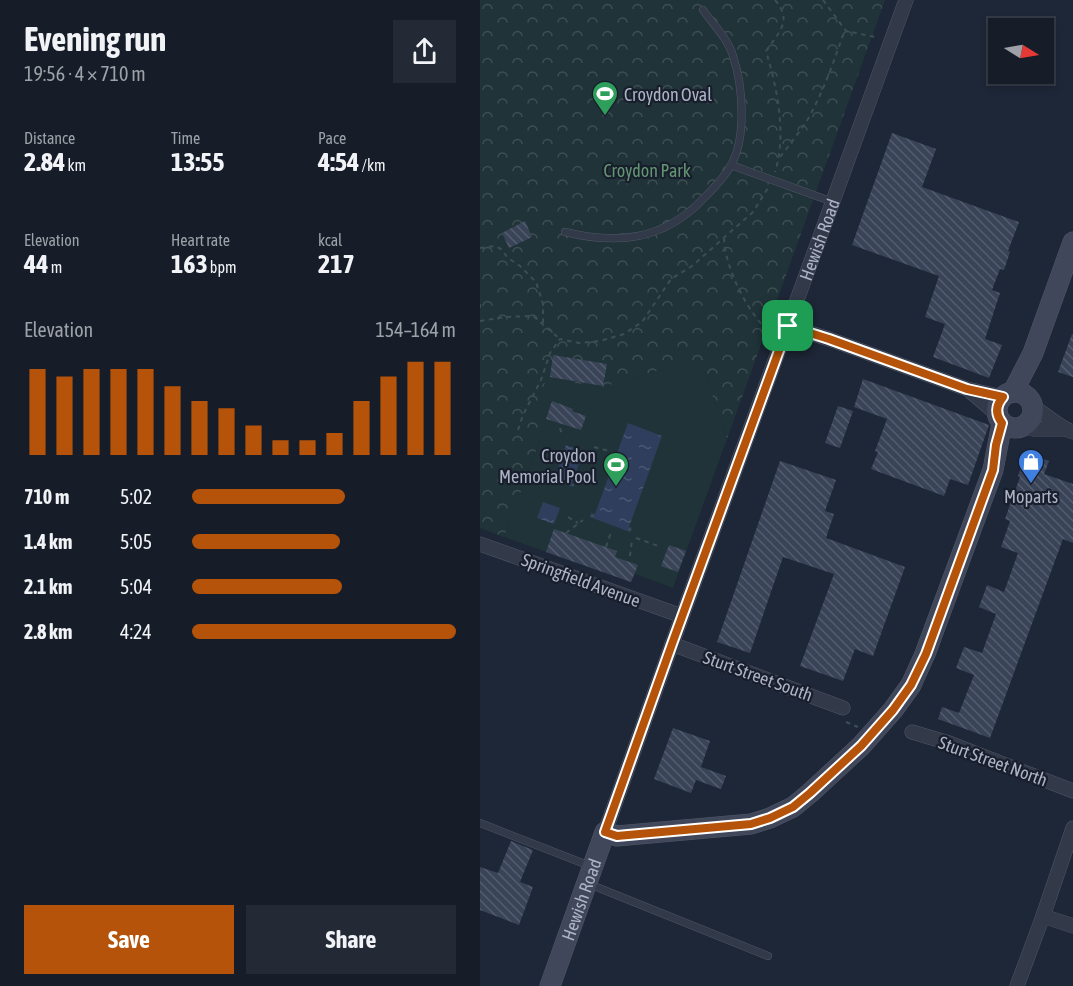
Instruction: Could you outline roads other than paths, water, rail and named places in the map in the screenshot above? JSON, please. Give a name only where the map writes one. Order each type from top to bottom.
[{"type":"street","name":"Hewish Road","points":[[550,986],[906,0]]},
{"type":"street","points":[[605,832],[617,836],[751,824],[770,818],[793,807],[825,779],[861,746],[893,710],[911,685],[926,654],[993,470],[996,445],[1015,411],[1033,353],[1073,242]]},
{"type":"street","points":[[788,326],[967,389],[990,407],[1041,412],[1069,431]]},
{"type":"street","points":[[1015,411],[1033,429],[1069,431]]},
{"type":"street","name":"Springfield Avenue","points":[[480,544],[682,616]]},
{"type":"street","name":"Sturt Street South","points":[[672,644],[843,708]]},
{"type":"street","name":"Sturt Street North","points":[[912,732],[948,743],[1073,791]]},
{"type":"street","points":[[1017,986],[1073,828]]},
{"type":"street","points":[[1043,916],[1073,926]]},
{"type":"lane","points":[[565,232],[602,239],[635,237],[662,230],[699,204],[718,184],[731,165],[740,138],[742,104],[738,78],[732,54],[723,37],[703,10]]},
{"type":"lane","points":[[731,165],[833,202]]},
{"type":"lane","points":[[480,824],[768,956]]},
{"type":"water","points":[[628,423],[662,436],[629,527],[632,528],[630,532],[590,517],[591,513],[595,514]]},
{"type":"water","points":[[566,445],[586,453],[582,455],[572,483],[573,487],[554,480]]},
{"type":"water","points":[[543,502],[560,508],[554,524],[537,518]]},
{"type":"place","name":"Croydon Oval","points":[[605,117]]},
{"type":"place","name":"Moparts","points":[[1031,485]]},
{"type":"place","name":"Croydon Memorial Pool","points":[[616,488]]},
{"type":"park label","name":"Croydon Park","points":[[647,170]]}]
